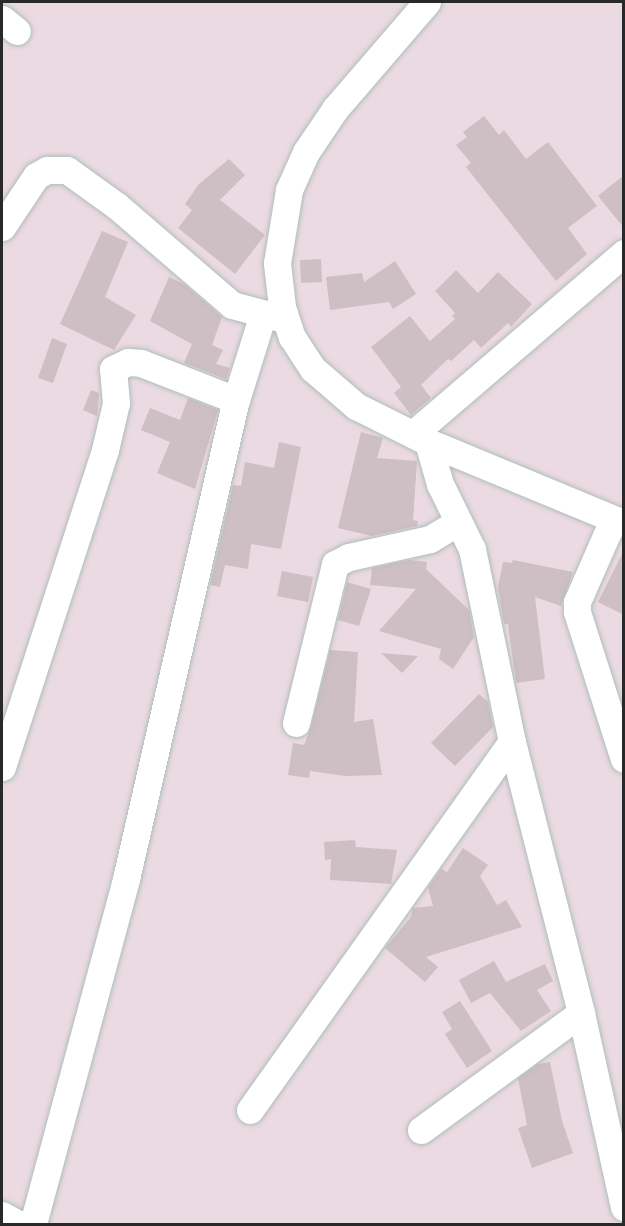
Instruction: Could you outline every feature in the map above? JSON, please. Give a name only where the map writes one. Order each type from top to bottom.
[{"type":"street","points":[[33,1224],[126,879],[236,400],[275,316],[277,263],[289,190],[306,152],[335,109],[427,2]]},
{"type":"street","points":[[2,227],[36,176],[47,170],[67,170],[117,206],[213,291],[243,310],[275,316],[313,369],[337,393],[420,438],[618,522],[577,602],[577,612],[624,759]]},
{"type":"street","points":[[420,438],[624,253]]},
{"type":"street","points":[[2,767],[105,450],[116,403],[113,369],[128,362],[141,363],[236,400]]},
{"type":"street","points":[[420,438],[458,522],[478,574],[512,742],[581,1013],[624,1207]]},
{"type":"street","points":[[296,723],[335,564],[349,556],[439,536],[458,522]]},
{"type":"street","points":[[250,1110],[512,742]]},
{"type":"street","points":[[422,1131],[581,1013]]},
{"type":"street","points":[[2,1215],[18,1224]]},
{"type":"building","points":[[484,116],[499,135],[504,130],[526,159],[548,142],[597,206],[568,228],[587,254],[556,281],[466,167],[471,163],[456,145],[467,137],[463,132]]},
{"type":"building","points":[[229,159],[245,175],[220,200],[265,235],[235,274],[178,228],[192,210],[185,204],[199,184]]},
{"type":"building","points":[[624,175],[624,228],[598,196]]},
{"type":"building","points":[[102,231],[128,242],[105,297],[136,315],[114,350],[60,324]]},
{"type":"building","points":[[321,259],[322,282],[301,283],[300,260]]},
{"type":"building","points":[[395,261],[416,294],[393,309],[389,302],[330,310],[326,277],[362,273],[364,282]]},
{"type":"building","points":[[456,270],[478,293],[498,272],[532,304],[511,327],[508,323],[481,348],[474,340],[451,361],[448,359],[421,385],[431,398],[411,415],[394,393],[401,387],[371,347],[410,316],[430,341],[455,319],[452,316],[455,313],[435,291]]},
{"type":"building","points":[[169,277],[184,284],[222,317],[212,345],[223,350],[216,364],[230,368],[226,379],[184,363],[192,344],[150,321]]},
{"type":"building","points":[[52,338],[67,344],[53,383],[38,378]]},
{"type":"building","points":[[91,390],[99,393],[97,416],[83,410]]},
{"type":"building","points":[[188,398],[218,410],[195,489],[157,473],[170,442],[141,430],[150,408],[180,420]]},
{"type":"building","points":[[361,432],[383,438],[377,458],[417,461],[413,520],[418,521],[417,526],[372,536],[338,528]]},
{"type":"building","points":[[279,442],[301,447],[281,549],[251,544],[248,569],[225,565],[220,587],[210,585],[233,485],[241,486],[245,462],[274,468]]},
{"type":"building","points":[[624,550],[624,615],[598,602]]},
{"type":"building","points":[[409,560],[427,562],[426,569],[469,610],[474,637],[453,669],[439,659],[441,649],[379,631],[416,589],[370,585],[372,568]]},
{"type":"building","points":[[513,560],[573,572],[561,606],[535,597],[545,679],[516,683],[508,624],[504,624],[498,587],[503,562],[512,563]]},
{"type":"building","points":[[282,571],[313,577],[308,602],[277,596]]},
{"type":"building","points":[[347,582],[371,589],[359,626],[338,620]]},
{"type":"building","points":[[330,650],[358,652],[354,722],[373,719],[382,775],[345,776],[310,771],[309,778],[288,775],[293,743],[304,745],[311,727]]},
{"type":"building","points":[[381,653],[418,656],[402,673]]},
{"type":"building","points":[[479,694],[488,702],[493,727],[455,766],[431,743]]},
{"type":"building","points":[[355,840],[356,847],[397,850],[391,884],[330,880],[331,859],[325,860],[324,842]]},
{"type":"building","points":[[463,848],[488,865],[480,876],[497,905],[506,900],[522,927],[426,957],[438,967],[425,982],[385,948],[411,917],[413,908],[433,906],[428,888],[441,869],[447,872]]},
{"type":"building","points":[[494,961],[506,982],[545,964],[553,981],[537,990],[551,1011],[521,1031],[490,993],[471,1003],[459,980]]},
{"type":"building","points":[[460,1001],[492,1051],[467,1068],[445,1034],[452,1029],[442,1012]]},
{"type":"building","points":[[550,1062],[562,1121],[573,1153],[532,1168],[518,1128],[527,1125],[518,1078],[538,1064]]}]
